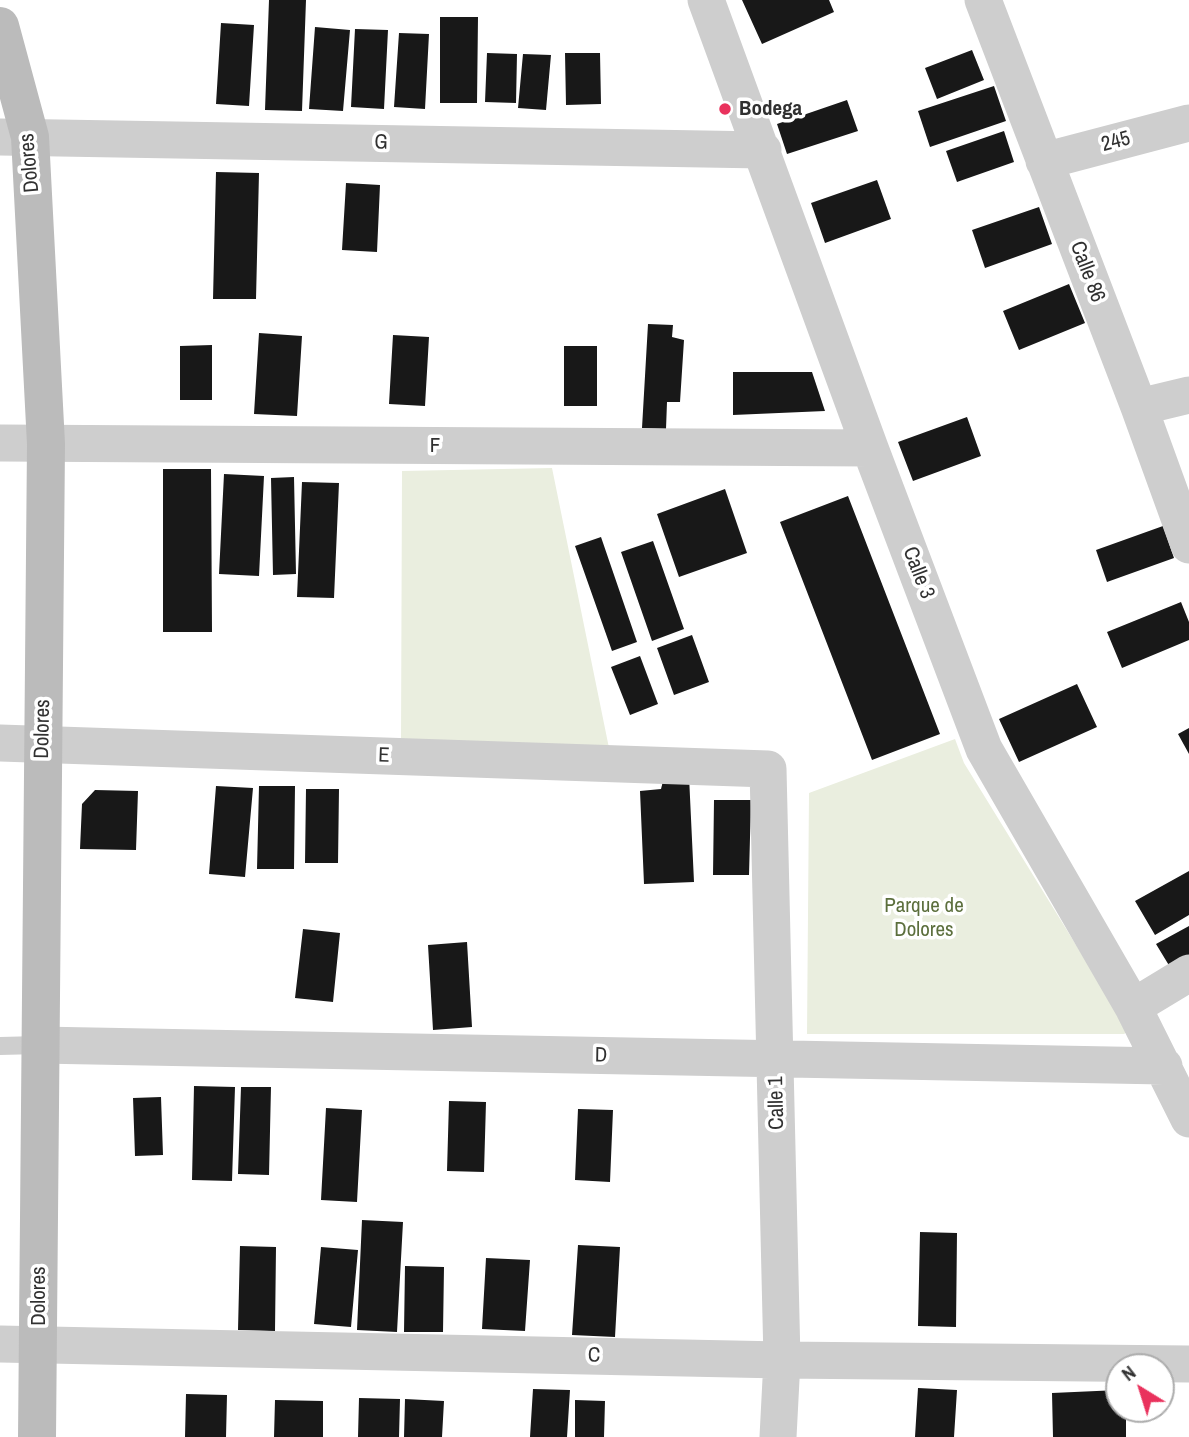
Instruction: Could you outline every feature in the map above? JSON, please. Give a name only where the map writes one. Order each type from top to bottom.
[{"type":"street","name":"Calle 3","points":[[706,0],[870,448],[984,749],[1133,1007],[1189,1119]]},
{"type":"street","name":"Calle 86","points":[[983,0],[1189,545]]},
{"type":"street","name":"Dolores","points":[[0,26],[15,137],[46,444],[37,1437]]},
{"type":"street","name":"245","points":[[1044,161],[1189,123]]},
{"type":"street","name":"G","points":[[15,137],[763,150]]},
{"type":"street","points":[[1139,407],[1189,395]]},
{"type":"street","name":"F","points":[[0,443],[870,448]]},
{"type":"street","name":"E","points":[[0,743],[768,769]]},
{"type":"street","name":"Calle 1","points":[[768,769],[782,1360],[778,1437]]},
{"type":"street","points":[[1133,1007],[1189,973]]},
{"type":"street","name":"D","points":[[39,1045],[1164,1066]]},
{"type":"street","name":"C","points":[[0,1344],[782,1360],[1189,1364]]},
{"type":"lane","points":[[0,1045],[39,1045]]},
{"type":"green space","points":[[552,468],[609,748],[401,741],[402,471]]},
{"type":"green space","name":"Parque de Dolores","points":[[955,739],[964,763],[1129,1031],[1124,1034],[807,1034],[809,793]]},
{"type":"building","points":[[269,0],[306,0],[302,111],[265,110]]},
{"type":"building","points":[[742,0],[829,0],[834,12],[762,44]]},
{"type":"building","points":[[440,17],[478,17],[477,103],[440,103]]},
{"type":"building","points":[[221,23],[254,25],[249,106],[216,104]]},
{"type":"building","points":[[315,27],[350,30],[343,111],[309,109]]},
{"type":"building","points":[[355,29],[388,30],[384,109],[351,107]]},
{"type":"building","points":[[399,33],[429,34],[425,109],[394,107]]},
{"type":"building","points":[[972,50],[984,80],[937,99],[925,68]]},
{"type":"building","points":[[487,53],[517,54],[516,103],[485,102]]},
{"type":"building","points":[[565,53],[600,53],[601,104],[566,105]]},
{"type":"building","points":[[523,54],[551,55],[546,110],[518,108]]},
{"type":"building","points":[[994,86],[1006,121],[930,147],[918,111]]},
{"type":"building","points":[[847,100],[858,131],[787,154],[777,124]]},
{"type":"building","points":[[1004,131],[1014,162],[957,182],[946,151]]},
{"type":"building","points":[[216,172],[259,173],[256,299],[213,299]]},
{"type":"building","points":[[877,180],[891,219],[825,243],[811,203]]},
{"type":"building","points":[[346,183],[380,185],[377,252],[342,250]]},
{"type":"building","points":[[1039,207],[1052,244],[985,268],[972,230]]},
{"type":"building","points":[[1069,284],[1085,323],[1019,350],[1003,311]]},
{"type":"building","points":[[648,324],[673,325],[672,337],[684,340],[680,402],[667,402],[666,429],[642,428]]},
{"type":"building","points":[[259,333],[302,336],[297,416],[254,414]]},
{"type":"building","points":[[393,335],[429,337],[425,406],[389,404]]},
{"type":"building","points":[[212,345],[212,400],[180,400],[180,346]]},
{"type":"building","points":[[564,346],[597,346],[597,406],[564,406]]},
{"type":"building","points":[[733,372],[812,372],[825,411],[733,415]]},
{"type":"building","points":[[967,417],[981,456],[913,481],[898,442]]},
{"type":"building","points":[[163,469],[211,469],[212,632],[163,632]]},
{"type":"building","points":[[224,474],[264,476],[259,576],[219,574]]},
{"type":"building","points":[[294,477],[296,574],[273,575],[271,478]]},
{"type":"building","points":[[302,482],[339,483],[334,598],[297,597]]},
{"type":"building","points":[[725,489],[747,553],[679,577],[657,514]]},
{"type":"building","points":[[848,496],[940,734],[872,760],[780,522]]},
{"type":"building","points":[[1163,526],[1174,558],[1107,582],[1096,550]]},
{"type":"building","points":[[601,537],[637,642],[612,651],[575,546]]},
{"type":"building","points":[[653,541],[684,629],[652,641],[621,552]]},
{"type":"building","points":[[1181,602],[1189,622],[1189,640],[1122,668],[1107,632]]},
{"type":"building","points":[[692,635],[709,682],[674,695],[657,648]]},
{"type":"building","points":[[640,656],[658,704],[630,715],[611,667]]},
{"type":"building","points":[[1077,684],[1097,727],[1019,762],[999,719]]},
{"type":"building","points":[[1189,728],[1189,754],[1178,734]]},
{"type":"building","points":[[689,776],[694,882],[644,884],[640,791],[661,789],[664,777]]},
{"type":"building","points":[[216,786],[253,788],[245,877],[209,874]]},
{"type":"building","points":[[259,786],[295,786],[294,869],[257,869]]},
{"type":"building","points":[[306,789],[339,789],[338,863],[305,863]]},
{"type":"building","points":[[95,790],[138,791],[136,850],[80,849],[82,804]]},
{"type":"building","points":[[714,800],[751,800],[749,875],[713,875]]},
{"type":"building","points":[[1189,871],[1189,915],[1155,935],[1135,901]]},
{"type":"building","points":[[1189,926],[1189,963],[1173,972],[1156,944]]},
{"type":"building","points":[[303,929],[340,933],[333,1002],[295,998]]},
{"type":"building","points":[[467,942],[472,1027],[433,1030],[428,945]]},
{"type":"building","points":[[194,1086],[235,1087],[232,1181],[192,1180]]},
{"type":"building","points":[[241,1087],[271,1087],[269,1175],[238,1174]]},
{"type":"building","points":[[161,1097],[163,1155],[135,1156],[133,1098]]},
{"type":"building","points":[[449,1101],[486,1102],[484,1172],[447,1171]]},
{"type":"building","points":[[326,1108],[362,1110],[357,1202],[321,1200]]},
{"type":"building","points":[[578,1109],[613,1110],[610,1182],[575,1180]]},
{"type":"building","points":[[362,1220],[403,1222],[397,1332],[357,1330]]},
{"type":"building","points":[[920,1232],[957,1233],[956,1327],[918,1326]]},
{"type":"building","points":[[578,1245],[620,1247],[615,1337],[572,1335]]},
{"type":"building","points":[[240,1246],[276,1247],[275,1331],[238,1330]]},
{"type":"building","points":[[321,1247],[358,1250],[351,1327],[314,1324]]},
{"type":"building","points":[[486,1258],[530,1260],[525,1331],[482,1329]]},
{"type":"building","points":[[405,1266],[444,1267],[443,1332],[404,1332]]},
{"type":"building","points":[[918,1388],[957,1390],[954,1437],[915,1437]]},
{"type":"building","points":[[533,1389],[570,1390],[567,1437],[530,1437]]},
{"type":"building","points":[[1105,1391],[1105,1423],[1126,1423],[1126,1437],[1053,1437],[1052,1393]]},
{"type":"building","points":[[186,1394],[227,1395],[226,1437],[185,1437]]},
{"type":"building","points":[[359,1398],[400,1399],[399,1437],[358,1437]]},
{"type":"building","points":[[405,1399],[444,1401],[442,1437],[404,1437]]},
{"type":"building","points":[[275,1400],[323,1401],[323,1437],[274,1437]]},
{"type":"building","points":[[575,1400],[605,1401],[604,1437],[575,1437]]},
{"type":"place","name":"Bodega","points":[[725,109]]}]
